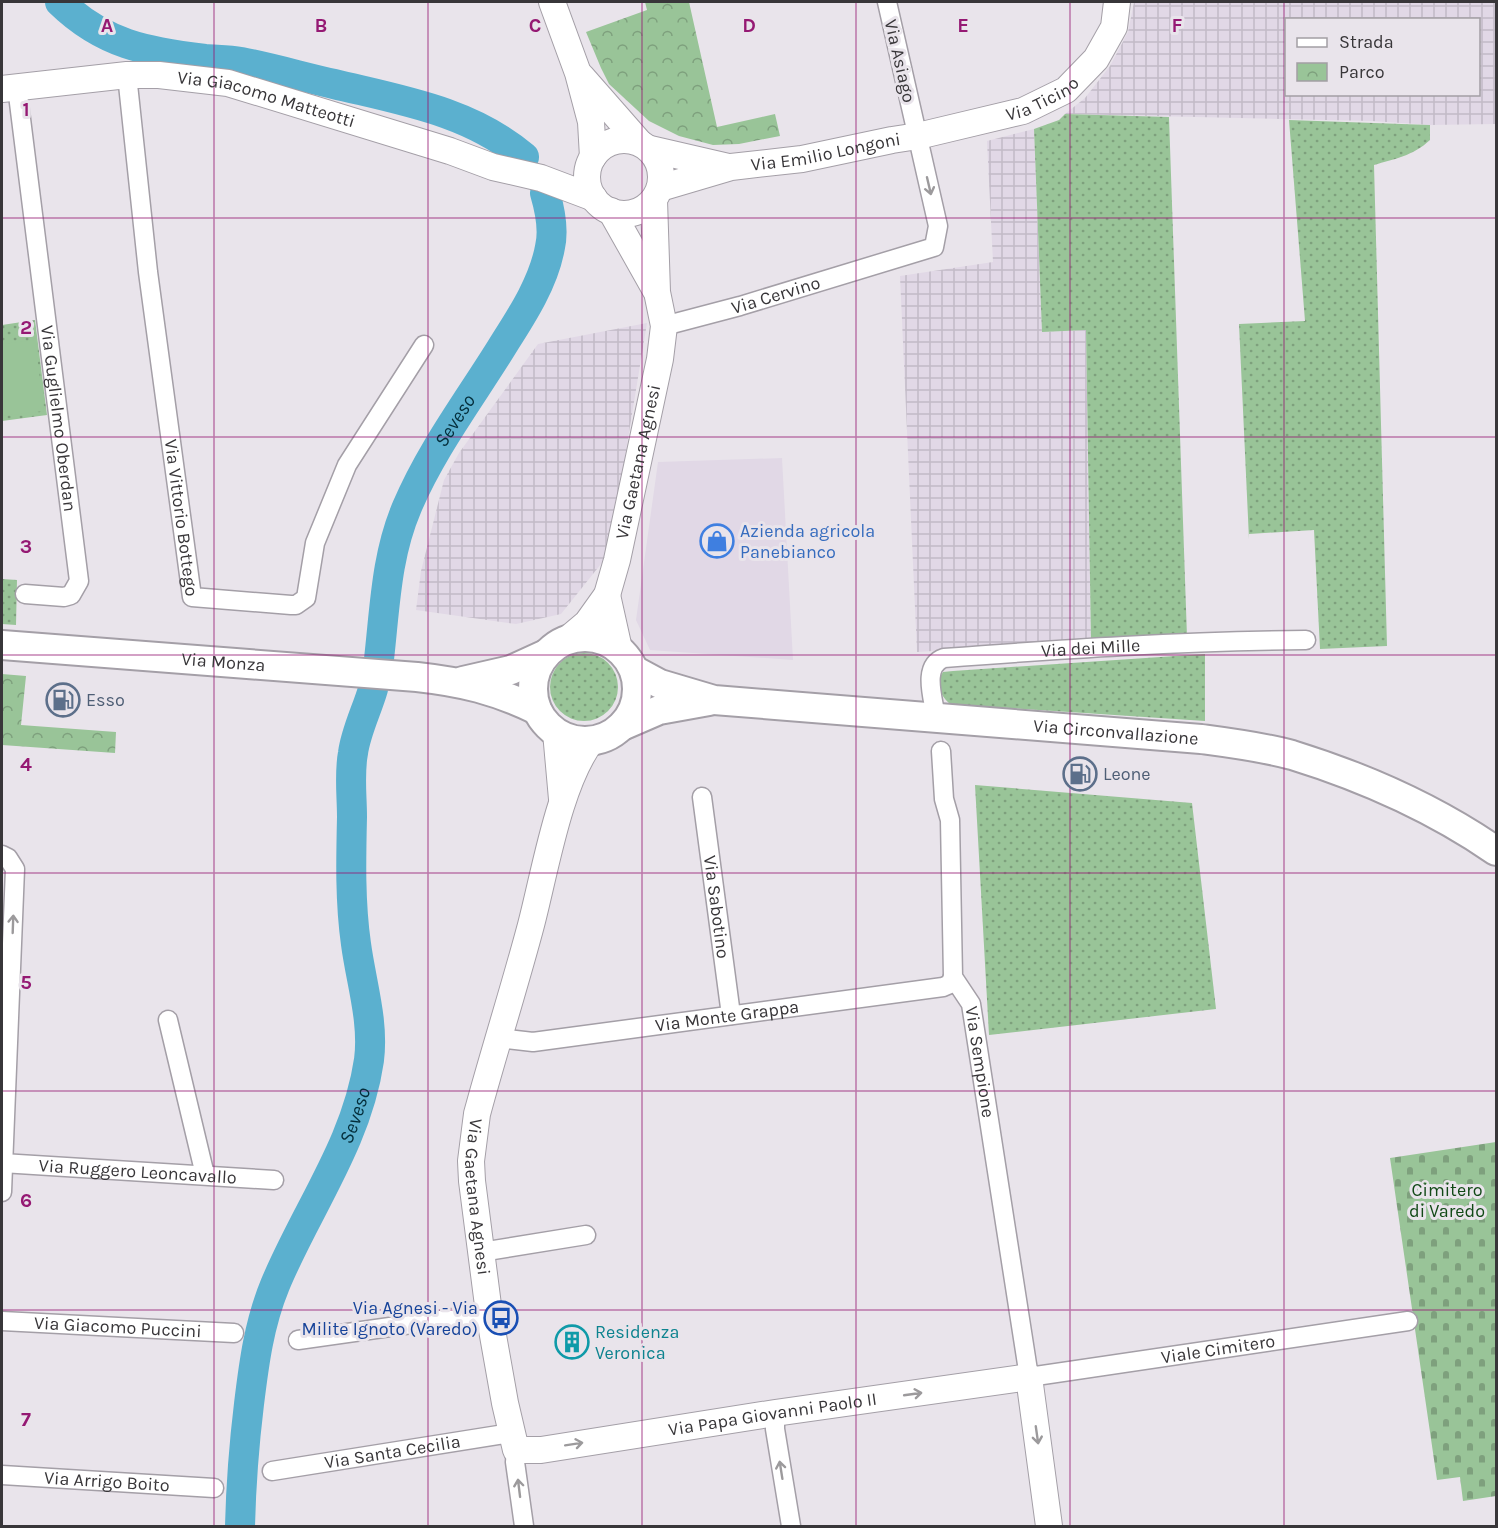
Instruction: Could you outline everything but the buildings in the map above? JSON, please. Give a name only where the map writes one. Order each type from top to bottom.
[{"type":"main road","points":[[458,682],[511,670],[557,646],[585,637],[601,639],[626,660],[637,685],[636,700],[631,714],[622,726],[608,735],[592,740],[573,740],[556,732],[545,722],[534,701],[533,681],[540,662],[557,646]]},
{"type":"main road","name":"Via Monza","points":[[2,645],[346,671],[458,682]]},
{"type":"main road","name":"Via Circonvallazione","points":[[626,660],[660,684],[714,700],[1201,739],[1291,755],[1393,794],[1432,812],[1497,851]]},
{"type":"main road","points":[[458,682],[496,692],[537,710]]},
{"type":"main road","name":"Via Circonvallazione","points":[[622,726],[659,710],[714,700]]},
{"type":"street","points":[[552,2],[578,73],[591,122],[588,184],[657,292]]},
{"type":"street","name":"Via Asiago","points":[[886,260],[934,247],[938,235],[938,226],[887,2]]},
{"type":"street","name":"Via Ticino","points":[[918,136],[1023,111],[1066,90],[1096,59],[1114,27],[1118,2]]},
{"type":"street","points":[[578,73],[658,161],[662,174],[657,194],[657,292]]},
{"type":"street","name":"Via Giacomo Matteotti","points":[[9,88],[127,75],[159,75],[228,83],[450,151],[494,167],[554,178],[602,205]]},
{"type":"street","name":"Via Vittorio Bottego","points":[[127,75],[148,272],[192,597],[291,606],[306,598],[315,543],[346,465],[424,345]]},
{"type":"street","name":"Via Guglielmo Oberdan","points":[[9,88],[79,581],[71,595],[64,597],[25,594]]},
{"type":"street","name":"Via Emilio Longoni","points":[[657,194],[731,167],[802,159],[918,136]]},
{"type":"street","points":[[590,163],[610,142],[630,140],[644,146]]},
{"type":"street","name":"Via Emilio Longoni","points":[[644,146],[731,167]]},
{"type":"street","name":"Via Giacomo Matteotti","points":[[554,178],[590,163]]},
{"type":"street","points":[[602,205],[620,214],[639,211],[657,194]]},
{"type":"street","name":"Via Cervino","points":[[664,326],[740,306],[886,260]]},
{"type":"street","name":"Via Gaetana Agnesi","points":[[557,646],[587,623],[607,595],[617,560],[660,359],[664,326],[657,292]]},
{"type":"street","name":"Via Gaetana Agnesi","points":[[607,595],[626,660]]},
{"type":"street","name":"Via dei Mille","points":[[936,718],[930,674],[934,664],[944,658],[1094,646],[1306,640]]},
{"type":"street","name":"Via Gaetana Agnesi","points":[[556,732],[562,802]]},
{"type":"street","name":"Via Gaetana Agnesi","points":[[524,1527],[514,1441],[489,1313],[471,1161],[477,1114],[530,929],[562,802],[583,752],[592,740]]},
{"type":"street","points":[[941,751],[944,799],[950,820],[953,977]]},
{"type":"street","name":"Via Sabotino","points":[[702,797],[731,1015]]},
{"type":"street","points":[[2,855],[8,858],[15,869],[2,1192]]},
{"type":"street","name":"Via Monte Grappa","points":[[498,1038],[533,1042],[943,987],[950,984],[953,977]]},
{"type":"street","name":"Via Sempione","points":[[953,977],[971,1004],[1029,1377]]},
{"type":"street","points":[[168,1020],[205,1175]]},
{"type":"street","name":"Via Ruggero Leoncavallo","points":[[2,1163],[274,1180]]},
{"type":"street","points":[[481,1252],[586,1235]]},
{"type":"street","points":[[298,1340],[489,1313]]},
{"type":"street","name":"Viale Cimitero","points":[[1029,1377],[1408,1321]]},
{"type":"street","name":"Via Giacomo Puccini","points":[[2,1322],[234,1333]]},
{"type":"street","points":[[1029,1377],[1049,1527]]},
{"type":"street","name":"Via Papa Giovanni Paolo II","points":[[514,1441],[541,1450],[775,1413],[1029,1377]]},
{"type":"street","points":[[775,1413],[775,1429],[791,1527]]},
{"type":"street","name":"Via Santa Cecilia","points":[[272,1471],[514,1441]]},
{"type":"street","name":"Via Arrigo Boito","points":[[2,1475],[214,1488]]},
{"type":"shaded area","points":[[1134,2],[1496,2],[1496,124],[1430,125],[1372,121],[1065,114],[1085,98],[1110,66],[1128,32]]},
{"type":"shaded area","points":[[1034,129],[1042,332],[1086,330],[1091,641],[917,652],[900,276],[993,262],[987,141]]},
{"type":"shaded area","points":[[647,323],[621,481],[605,559],[561,614],[516,624],[416,610],[421,571],[444,480],[459,453],[538,344]]},
{"type":"shaded area","name":"Azienda agricola Panebianco","points":[[782,458],[793,660],[650,650],[636,620],[658,462]]},
{"type":"green space","points":[[645,2],[689,2],[717,127],[775,114],[780,136],[739,144],[713,145],[679,136],[649,121],[609,84],[586,32],[647,10]]},
{"type":"green space","points":[[1065,114],[1169,117],[1187,637],[1091,641],[1086,330],[1042,332],[1034,129],[1059,120]]},
{"type":"green space","points":[[1289,120],[1430,125],[1430,140],[1417,150],[1374,165],[1387,646],[1320,649],[1314,530],[1249,534],[1249,539],[1239,324],[1305,321]]},
{"type":"green space","points":[[35,320],[47,415],[2,421],[2,325]]},
{"type":"green space","points":[[35,340],[44,411],[2,416],[2,344]]},
{"type":"green space","points":[[2,579],[17,580],[16,625],[2,624]]},
{"type":"green space","points":[[577,653],[591,653],[603,658],[613,668],[618,687],[613,706],[603,716],[591,721],[577,721],[565,716],[555,706],[550,694],[550,680],[555,668],[565,658]]},
{"type":"green space","points":[[1205,654],[1205,721],[950,704],[941,693],[939,685],[943,672]]},
{"type":"green space","points":[[2,674],[26,676],[21,725],[116,732],[115,753],[2,745]]},
{"type":"green space","points":[[975,785],[1192,803],[1216,1009],[989,1035]]},
{"type":"green space","name":"Cimitero di Varedo","points":[[1496,1142],[1496,1496],[1463,1501],[1460,1477],[1437,1480],[1390,1158]]},
{"type":"waterway","name":"Seveso","points":[[60,2],[93,28],[127,44],[164,53],[253,64],[434,109],[481,128],[524,157]]},
{"type":"waterway","name":"Seveso","points":[[379,659],[387,582],[400,525],[428,464],[519,320],[538,285],[547,260],[552,234],[545,193]]},
{"type":"waterway","name":"Seveso","points":[[240,1526],[249,1404],[255,1359],[265,1314],[287,1257],[329,1176],[354,1120],[369,1060],[370,1031],[356,944],[351,881],[351,777],[354,745],[373,689]]},
{"type":"place","name":"Azienda agricola Panebianco","points":[[717,541]]},
{"type":"place","name":"Esso","points":[[63,700]]},
{"type":"place","name":"Leone","points":[[1080,774]]},
{"type":"place","name":"Via Agnesi - Via Milite Ignoto (Varedo)","points":[[501,1318]]},
{"type":"place","name":"Residenza Veronica","points":[[572,1342]]}]
